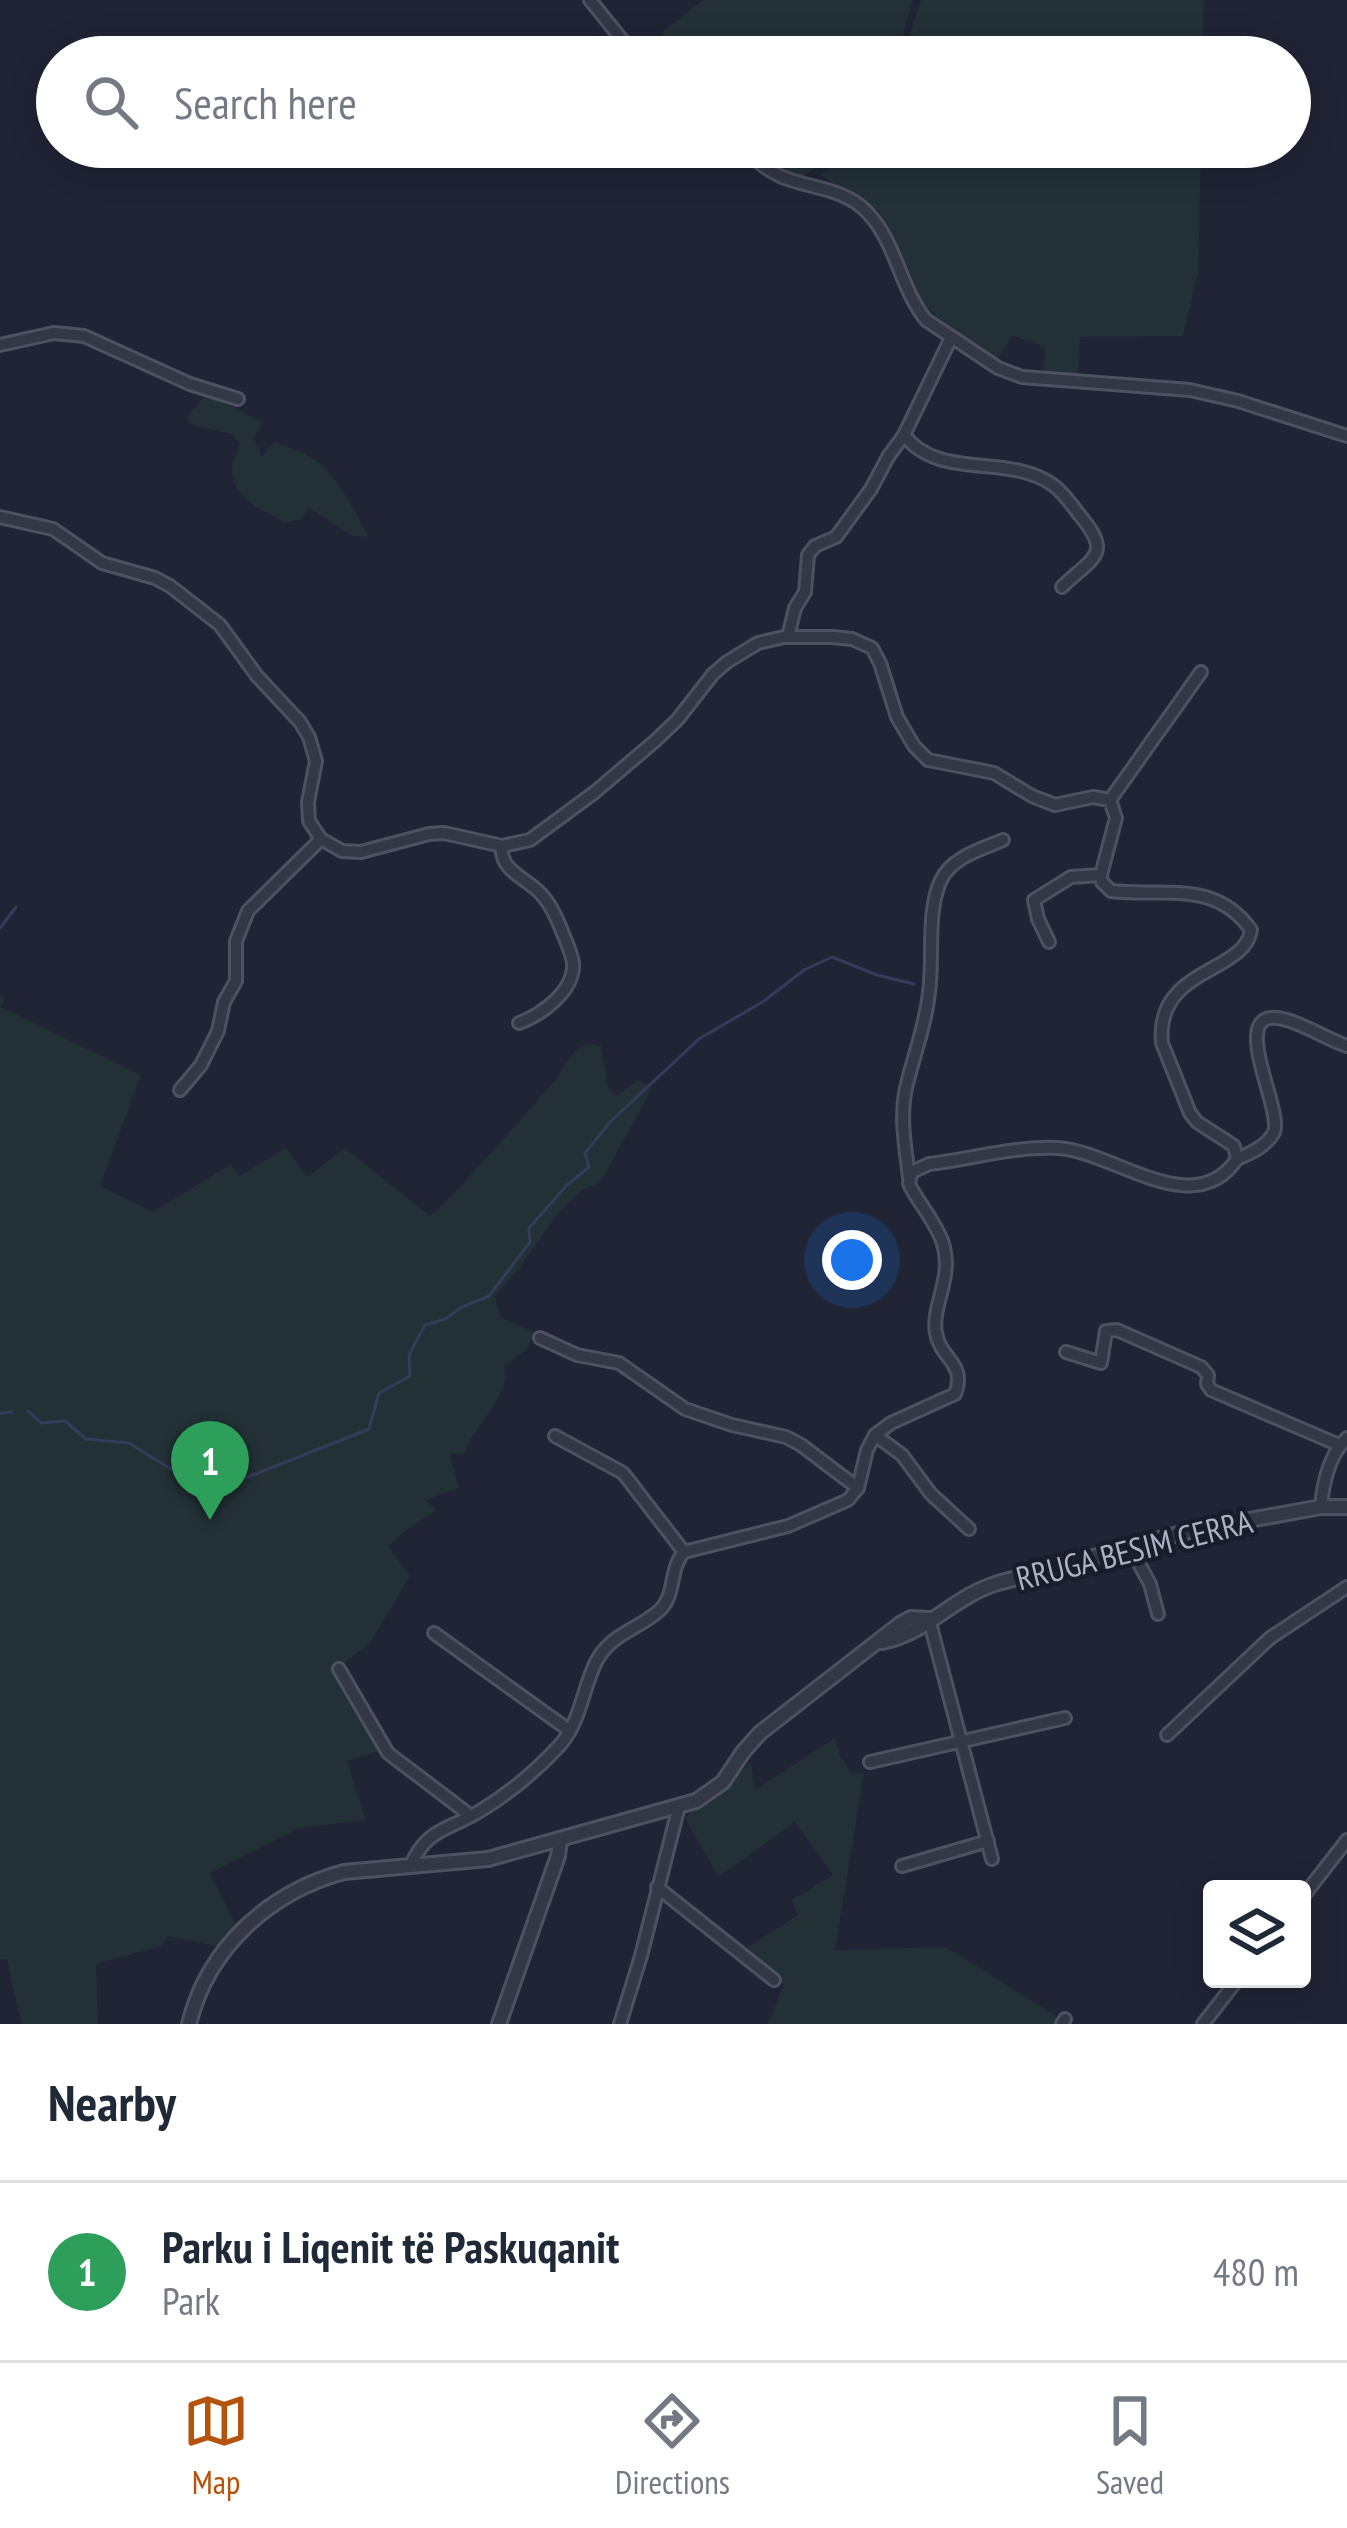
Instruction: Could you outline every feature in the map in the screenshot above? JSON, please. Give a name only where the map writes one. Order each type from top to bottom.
[{"type":"street","points":[[590,0],[619,36]]},
{"type":"street","points":[[770,168],[831,190],[867,212],[926,320],[998,368],[1022,376],[1190,390],[1347,436]]},
{"type":"street","points":[[0,345],[54,333],[84,336],[190,384],[238,399]]},
{"type":"street","points":[[788,637],[795,608],[805,592],[808,554],[836,537],[872,489],[951,338]]},
{"type":"street","points":[[904,435],[922,454],[1021,472],[1055,486],[1096,534],[1098,546],[1097,554],[1062,587]]},
{"type":"street","points":[[0,517],[53,529],[101,563],[155,578],[220,626],[309,737],[316,761],[308,812],[314,831],[332,847],[351,853],[429,834],[444,833],[502,847],[530,840],[595,792],[678,719],[728,662],[758,643],[788,637],[852,639],[872,648],[897,717],[928,760],[994,773],[1055,805],[1093,797],[1109,800]]},
{"type":"street","points":[[1109,800],[1202,672]]},
{"type":"street","points":[[1109,800],[1116,818],[1101,875],[1111,891],[1209,896],[1251,929],[1244,947],[1180,988],[1161,1034],[1190,1113],[1234,1146],[1237,1159]]},
{"type":"street","points":[[180,1090],[201,1065],[218,1030],[224,1002],[236,980],[236,941],[248,911],[321,839]]},
{"type":"street","points":[[410,1867],[432,1834],[471,1816],[561,1744],[601,1653],[615,1638],[662,1609],[674,1566],[684,1552],[788,1526],[848,1500],[858,1488],[866,1450],[875,1436],[891,1423],[955,1394],[959,1381],[955,1366],[936,1333],[946,1273],[945,1244],[911,1189],[904,1096],[929,999],[940,882],[965,856],[1003,840]]},
{"type":"street","points":[[502,847],[505,865],[546,899],[573,964],[571,977],[551,1004],[519,1023]]},
{"type":"street","points":[[1049,942],[1034,900],[1071,877],[1101,875]]},
{"type":"street","points":[[909,1178],[928,1164],[1054,1148],[1089,1153],[1168,1184],[1212,1180],[1264,1144],[1275,1128],[1257,1049],[1256,1030],[1262,1024],[1269,1019],[1289,1020],[1347,1046]]},
{"type":"street","points":[[1066,1352],[1101,1364],[1103,1335],[1117,1330],[1202,1367],[1211,1390],[1343,1442],[1327,1473],[1321,1507]]},
{"type":"street","points":[[540,1338],[577,1354],[620,1363],[686,1408],[786,1437],[858,1488]]},
{"type":"street","points":[[555,1436],[623,1473],[684,1552]]},
{"type":"street","points":[[875,1436],[902,1455],[932,1494],[969,1529]]},
{"type":"street","name":"RRUGA BESIM CERRA","points":[[189,2024],[209,1972],[249,1923],[284,1895],[324,1877],[488,1859],[696,1801],[723,1783],[760,1733],[878,1643],[919,1630],[929,1619],[985,1587],[1226,1523],[1347,1507]]},
{"type":"street","points":[[1130,1547],[1150,1584],[1158,1613]]},
{"type":"street","points":[[1167,1735],[1270,1638],[1347,1587]]},
{"type":"street","points":[[929,1619],[992,1859]]},
{"type":"street","points":[[434,1633],[570,1732]]},
{"type":"street","points":[[339,1669],[388,1753],[471,1816]]},
{"type":"street","points":[[870,1762],[1065,1718]]},
{"type":"street","points":[[620,2024],[680,1806]]},
{"type":"street","points":[[499,2024],[560,1840]]},
{"type":"street","points":[[1311,1886],[1347,1840]]},
{"type":"street","points":[[902,1866],[988,1841]]},
{"type":"street","points":[[657,1887],[774,1980]]},
{"type":"street","points":[[1203,2024],[1231,1988]]},
{"type":"shaded area","points":[[703,0],[912,0],[903,36],[664,36],[662,32]]},
{"type":"shaded area","points":[[921,0],[1204,0],[1203,36],[910,36]]},
{"type":"shaded area","points":[[782,168],[815,168],[801,178]]},
{"type":"shaded area","points":[[830,168],[1201,168],[1198,274],[1183,336],[1080,337],[1078,374],[1043,373],[1045,347],[1012,335],[998,359],[955,333],[916,296],[880,213],[821,175]]},
{"type":"shaded area","points":[[203,398],[216,399],[262,422],[254,438],[262,457],[274,442],[319,463],[340,487],[369,537],[353,536],[309,508],[301,519],[285,523],[243,497],[232,467],[239,442],[232,434],[192,425],[187,417]]},
{"type":"shaded area","points":[[0,996],[5,996],[1,1007],[141,1075],[100,1186],[153,1212],[231,1164],[239,1176],[286,1148],[307,1177],[345,1148],[430,1216],[493,1151],[581,1047],[601,1046],[608,1088],[616,1096],[638,1080],[652,1088],[601,1182],[582,1190],[559,1212],[495,1296],[500,1317],[535,1333],[526,1349],[505,1366],[502,1391],[465,1454],[450,1454],[459,1488],[425,1500],[437,1510],[388,1546],[410,1576],[370,1643],[336,1669],[380,1751],[347,1761],[366,1820],[299,1828],[210,1873],[236,1925],[217,1946],[168,1936],[161,1946],[96,1964],[98,2024],[21,2024],[7,1959],[0,1960]]},
{"type":"shaded area","points":[[835,1738],[851,1774],[864,1773],[835,1950],[946,1947],[1059,2018],[1054,2024],[767,2024],[784,1985],[747,1948],[798,1915],[792,1900],[833,1875],[795,1822],[718,1877],[685,1818],[751,1763],[755,1790]]},
{"type":"waterway","points":[[0,928],[16,907]]},
{"type":"waterway","points":[[28,1411],[41,1423],[65,1421],[86,1439],[129,1443],[198,1486],[219,1475],[248,1477],[369,1429],[379,1393],[410,1376],[409,1355],[425,1325],[489,1296],[530,1242],[529,1228],[589,1167],[585,1153],[611,1121],[699,1039],[764,1001],[804,970],[832,957],[914,984]]},
{"type":"waterway","points":[[0,1413],[12,1412]]},
{"type":"place","name":"Parku i Liqenit të Paskuqanit","points":[[210,1520]]}]
